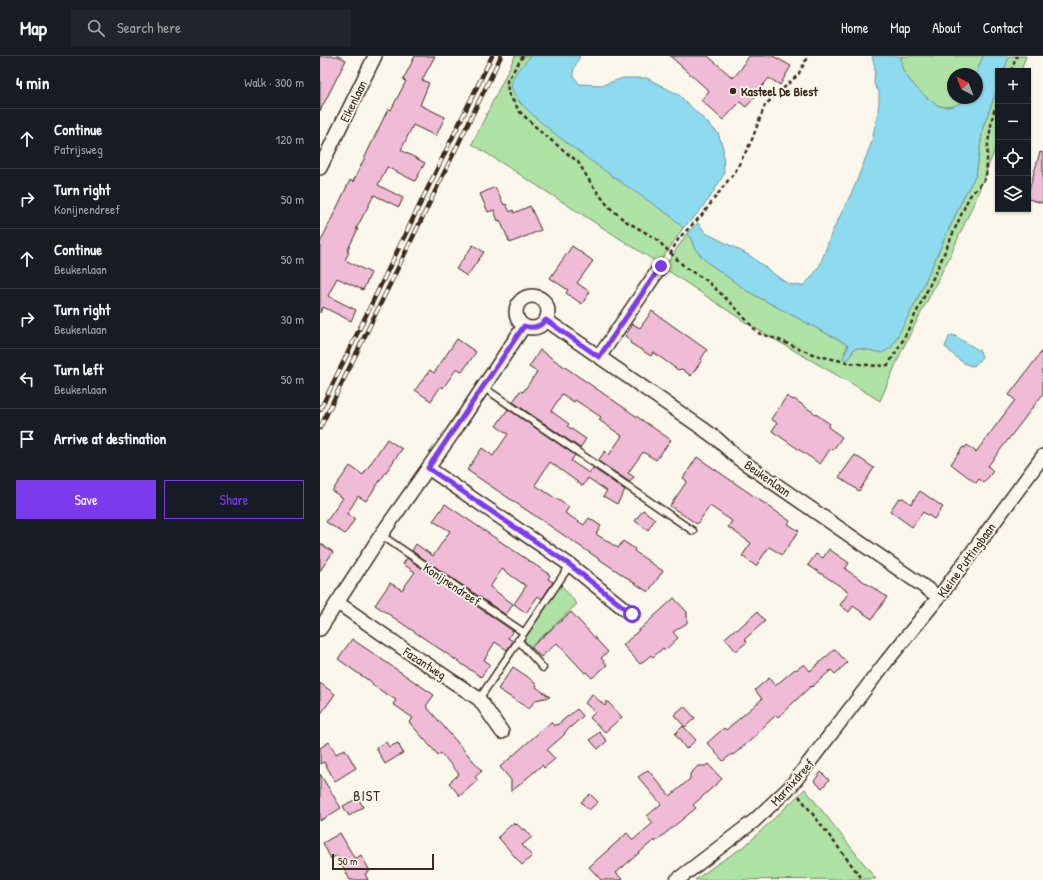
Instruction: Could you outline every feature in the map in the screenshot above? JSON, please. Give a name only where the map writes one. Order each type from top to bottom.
[{"type":"street","name":"Eikenlaan","points":[[320,168],[375,56]]},
{"type":"street","points":[[599,357],[661,266]]},
{"type":"street","points":[[535,296],[544,301],[548,310],[546,320],[538,326],[532,328],[524,326],[517,318],[516,309],[521,300],[525,297],[535,296]]},
{"type":"street","name":"Beukenlaan","points":[[546,320],[717,439],[739,459],[939,597]]},
{"type":"street","points":[[320,629],[381,535],[524,326]]},
{"type":"street","name":"Kleine Puttingbaan","points":[[886,662],[939,597],[1043,456]]},
{"type":"street","points":[[428,468],[570,565],[632,614]]},
{"type":"street","name":"Fazantweg","points":[[338,603],[479,699],[502,732]]},
{"type":"street","name":"Marnixdreef","points":[[677,880],[754,821],[791,786],[886,662]]},
{"type":"lane","points":[[483,387],[693,531]]},
{"type":"lane","name":"Konijnendreef","points":[[381,535],[523,632]]},
{"type":"lane","points":[[479,699],[523,632],[570,565]]},
{"type":"lane","points":[[518,640],[543,668]]},
{"type":"path","points":[[523,56],[507,81],[508,93],[520,112],[540,132],[578,162],[592,185],[609,207],[624,220],[655,238],[686,268],[706,280],[734,306],[758,333],[815,355],[850,363],[877,366],[888,365],[903,340],[935,274],[969,197],[986,178],[988,143],[993,114],[997,104]]},
{"type":"path","points":[[671,253],[679,238],[702,215],[736,170],[751,142],[765,105],[798,75],[808,56]]},
{"type":"path","points":[[1012,68],[1018,56]]},
{"type":"path","points":[[791,786],[863,880]]},
{"type":"green space","points":[[515,56],[531,56],[525,64],[519,102],[556,133],[594,162],[672,217],[683,228],[658,263],[472,144]]},
{"type":"green space","points":[[901,56],[983,56],[978,68],[947,68],[947,104],[958,104],[951,107],[940,106],[931,101],[906,76],[901,64]]},
{"type":"green space","points":[[1009,56],[1026,56],[1022,68],[1005,68]]},
{"type":"green space","points":[[995,95],[995,149],[976,198],[950,256],[902,350],[880,401],[748,324],[664,268],[688,232],[695,249],[707,262],[747,291],[848,345],[844,353],[852,354],[854,349],[857,348],[867,350],[891,348],[914,306],[964,196],[976,175],[983,127]]},
{"type":"green space","points":[[561,585],[577,604],[531,647],[524,640]]},
{"type":"green space","points":[[805,789],[876,879],[695,880],[745,846]]},
{"type":"water","points":[[531,56],[580,56],[574,68],[574,74],[580,84],[603,85],[623,78],[647,78],[679,95],[718,133],[723,148],[724,174],[709,199],[683,228],[672,217],[584,156],[558,136],[535,117],[519,101],[512,89],[513,80],[517,71]]},
{"type":"water","points":[[872,56],[901,56],[903,70],[915,86],[936,104],[951,107],[958,104],[983,104],[983,68],[978,68],[983,56],[1009,56],[1005,68],[995,68],[995,95],[983,127],[976,175],[964,196],[914,306],[891,348],[882,353],[857,348],[854,349],[848,360],[845,360],[843,357],[848,345],[747,291],[707,262],[695,249],[688,232],[698,223],[706,233],[749,255],[782,280],[789,284],[802,286],[811,278],[820,265],[832,232],[854,188],[871,144],[879,102],[879,92],[874,84],[875,68]]},
{"type":"water","points":[[952,335],[980,351],[982,357],[974,366],[962,362],[945,347],[949,337]]},
{"type":"building","points":[[320,56],[338,56],[346,60],[320,111]]},
{"type":"building","points":[[415,56],[435,56],[422,80],[429,83],[420,105],[445,117],[436,136],[413,125],[401,150],[425,163],[415,181],[387,167],[378,185],[403,198],[399,207],[374,195],[356,229],[358,229],[347,251],[349,252],[345,260],[371,273],[363,290],[337,278],[328,296],[356,310],[351,321],[323,307],[320,313],[320,243],[350,180],[353,182],[388,109],[391,110],[406,81],[403,80]]},
{"type":"building","points":[[670,56],[708,56],[733,78],[749,56],[773,56],[791,66],[780,85],[769,78],[746,107],[740,102],[723,120],[701,100],[709,91]]},
{"type":"building","points":[[1040,152],[1043,153],[1043,203],[1031,200],[1031,183]]},
{"type":"building","points":[[495,187],[504,205],[506,204],[510,212],[513,210],[514,213],[530,206],[541,230],[510,243],[494,210],[488,212],[480,194]]},
{"type":"building","points":[[473,245],[484,252],[467,276],[456,269]]},
{"type":"building","points":[[572,246],[593,261],[577,283],[590,292],[582,304],[566,293],[568,290],[550,278]]},
{"type":"building","points":[[652,311],[707,350],[691,376],[682,369],[678,370],[653,352],[651,356],[630,343],[631,341],[625,336],[633,324],[640,328]]},
{"type":"building","points":[[457,339],[476,352],[462,372],[457,368],[443,388],[441,386],[431,401],[415,390],[430,370],[434,373]]},
{"type":"building","points":[[540,350],[671,440],[656,460],[643,452],[628,473],[634,477],[630,482],[598,461],[605,451],[609,455],[622,436],[599,420],[601,417],[575,400],[574,402],[562,394],[551,411],[569,424],[567,426],[586,439],[580,448],[513,402],[520,391],[523,392],[537,372],[529,367]]},
{"type":"building","points":[[1043,350],[1043,394],[988,466],[993,471],[984,483],[979,479],[976,483],[951,464],[963,447],[965,448],[967,445],[976,452],[1015,400],[1009,395]]},
{"type":"building","points":[[787,396],[793,400],[794,399],[830,424],[828,427],[842,437],[833,450],[831,448],[820,464],[772,431],[777,423],[771,419]]},
{"type":"building","points":[[508,409],[575,455],[571,461],[589,473],[593,468],[625,490],[617,504],[603,496],[607,491],[588,478],[583,486],[550,462],[535,485],[569,507],[565,513],[584,525],[589,518],[601,526],[596,534],[618,548],[623,541],[635,549],[634,551],[663,571],[648,592],[467,470],[482,448],[493,456],[508,434],[496,426]]},
{"type":"building","points":[[387,439],[402,449],[366,501],[358,496],[347,514],[355,519],[345,534],[326,522],[343,498],[332,491],[350,466],[363,475]]},
{"type":"building","points":[[855,455],[874,468],[859,491],[839,477]]},
{"type":"building","points":[[697,457],[790,521],[788,524],[799,531],[782,555],[769,547],[756,566],[742,556],[751,543],[728,527],[732,521],[710,506],[697,524],[670,506],[687,481],[683,478]]},
{"type":"building","points":[[920,491],[943,507],[934,519],[923,512],[912,527],[890,511],[898,499],[903,498],[911,504]]},
{"type":"building","points":[[445,504],[550,575],[548,579],[553,582],[542,599],[538,596],[526,613],[514,604],[526,586],[502,569],[490,587],[513,604],[506,615],[412,551],[416,544],[433,556],[450,531],[433,521]]},
{"type":"building","points":[[643,510],[655,519],[648,530],[635,521]]},
{"type":"building","points":[[320,543],[333,552],[320,571]]},
{"type":"building","points":[[829,549],[849,563],[845,569],[887,597],[872,619],[853,606],[849,612],[840,605],[849,592],[808,565],[816,554],[823,558]]},
{"type":"building","points":[[407,558],[513,631],[508,638],[513,641],[507,650],[495,642],[484,660],[490,664],[481,677],[375,605],[390,583],[402,590],[415,572],[403,564]]},
{"type":"building","points":[[674,598],[687,612],[687,623],[673,632],[678,638],[665,650],[663,648],[653,657],[651,655],[640,664],[623,645]]},
{"type":"building","points":[[571,612],[608,652],[601,658],[607,665],[592,678],[586,672],[585,673],[557,643],[541,657],[531,647]]},
{"type":"building","points":[[757,612],[765,621],[745,639],[747,642],[736,651],[725,638],[735,629],[737,630]]},
{"type":"building","points":[[352,639],[434,695],[426,706],[482,771],[475,777],[478,780],[460,796],[449,783],[459,774],[441,753],[438,755],[409,722],[413,718],[393,704],[396,700],[372,685],[373,684],[368,679],[338,659]]},
{"type":"building","points":[[835,649],[847,663],[835,674],[831,670],[812,687],[811,686],[778,717],[776,715],[757,733],[758,734],[733,755],[732,754],[723,761],[707,743],[724,728],[726,730],[762,699],[755,690],[769,678],[775,686],[795,669],[796,670],[804,664],[810,671]]},
{"type":"building","points":[[513,667],[528,677],[537,685],[536,687],[550,697],[535,700],[529,709],[498,689]]},
{"type":"building","points":[[320,683],[335,694],[320,715]]},
{"type":"building","points":[[592,694],[605,706],[607,701],[622,717],[605,732],[590,718],[595,712],[585,703]]},
{"type":"building","points":[[684,706],[695,718],[685,727],[674,715]]},
{"type":"building","points":[[577,709],[583,716],[547,750],[555,759],[544,768],[542,765],[511,792],[511,780],[500,767],[551,722],[554,726],[556,724],[557,725]]},
{"type":"building","points":[[683,726],[696,740],[686,749],[675,734]]},
{"type":"building","points":[[599,732],[607,741],[598,749],[590,740]]},
{"type":"building","points":[[329,742],[336,754],[345,749],[356,768],[335,781],[324,762],[320,764],[320,748]]},
{"type":"building","points":[[386,742],[389,747],[398,743],[403,753],[385,764],[376,748]]},
{"type":"building","points":[[708,764],[722,779],[693,805],[696,808],[655,842],[654,840],[616,873],[623,880],[601,880],[589,867],[627,833],[633,840],[653,823],[647,816],[661,804],[638,777],[648,770],[670,796],[690,779],[690,774],[698,766],[705,766]]},
{"type":"building","points":[[821,772],[829,780],[822,788],[814,781]]},
{"type":"building","points":[[320,774],[341,808],[320,821]]},
{"type":"building","points":[[590,794],[598,802],[589,810],[581,802]]},
{"type":"building","points":[[358,798],[363,807],[349,816],[343,806]]},
{"type":"building","points":[[513,823],[515,825],[517,824],[523,830],[525,829],[532,837],[522,845],[532,856],[522,865],[498,837]]},
{"type":"building","points":[[340,833],[355,859],[361,855],[370,871],[365,874],[368,880],[350,880],[337,855],[331,859],[323,843]]},
{"type":"railway","points":[[320,410],[492,56]]},
{"type":"railway","points":[[320,428],[501,56]]},
{"type":"place","name":"Kasteel De Biest","points":[[733,91]]},
{"type":"district","name":"BIST","points":[[367,796]]},
{"type":"route","points":[[632,614],[570,565],[428,468],[524,326],[532,328],[542,324],[546,320],[599,357],[661,266]]}]
